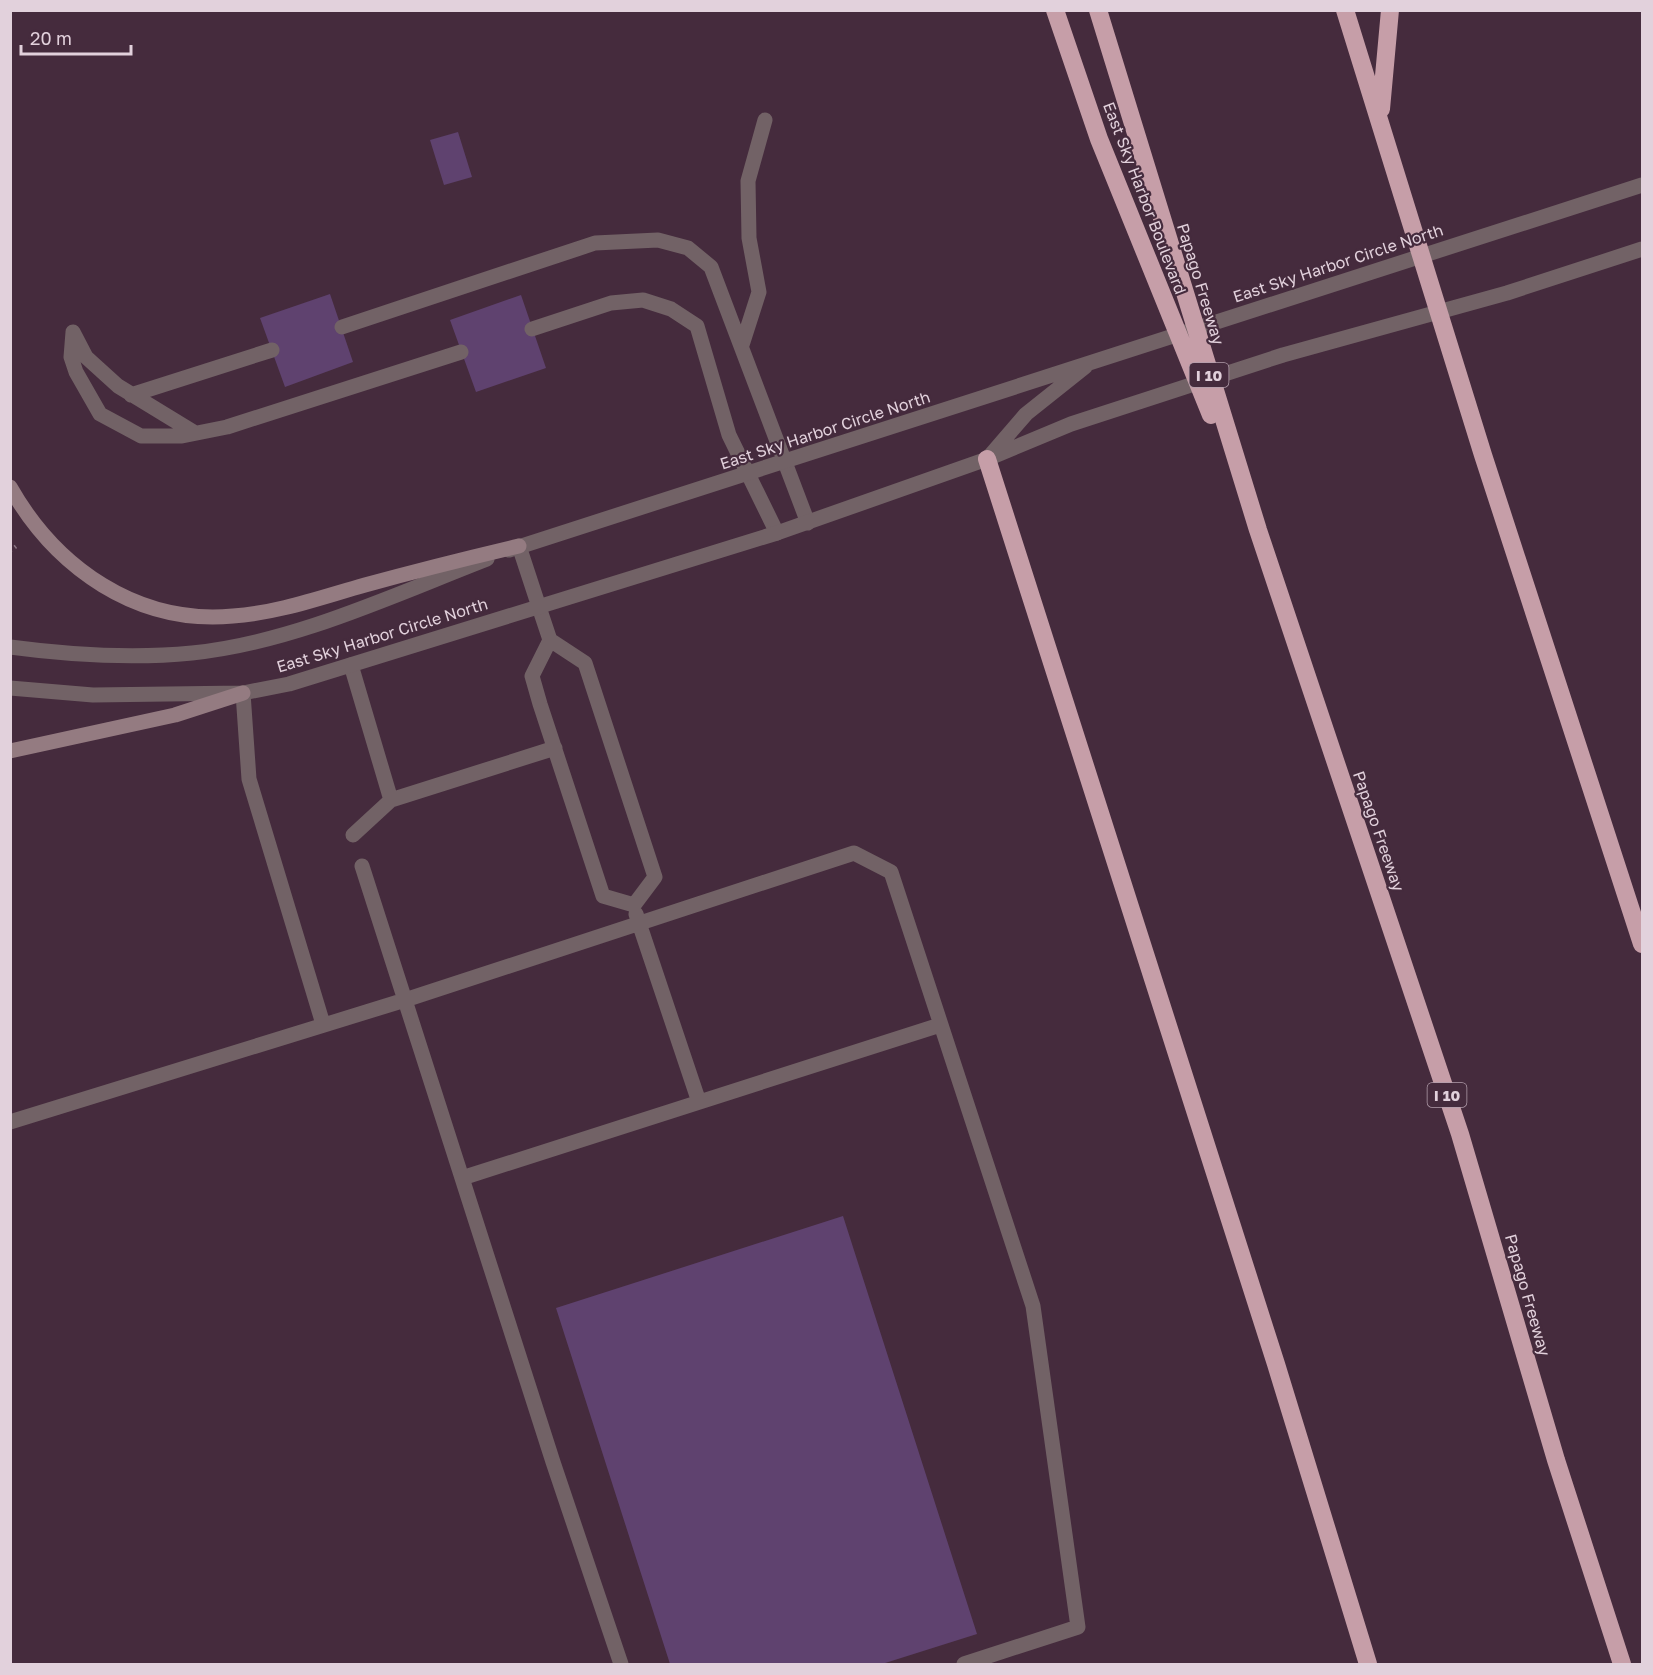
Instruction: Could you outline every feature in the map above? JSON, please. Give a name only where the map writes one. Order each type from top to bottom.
[{"type":"highway","name":"East Sky Harbor Boulevard","points":[[1055,10],[1099,139],[1258,531]]},
{"type":"highway","name":"Papago Freeway","points":[[1098,10],[1160,220],[1258,531],[1460,1134],[1556,1460],[1622,1665]]},
{"type":"highway","points":[[1345,10],[1399,178],[1483,455],[1642,944]]},
{"type":"highway","points":[[1380,117],[1389,10]]},
{"type":"highway","points":[[987,459],[1273,1353],[1368,1665]]},
{"type":"main road","points":[[10,487],[37,530],[81,572],[98,584],[134,602],[192,617],[232,616],[280,608],[519,546]]},
{"type":"main road","points":[[10,751],[175,715],[243,693]]},
{"type":"street","points":[[742,345],[759,292],[749,238],[748,182],[765,120]]},
{"type":"street","name":"East Sky Harbor Circle North","points":[[10,647],[82,654],[147,655],[236,646],[359,609],[519,546],[1642,185]]},
{"type":"street","points":[[342,327],[595,243],[658,240],[688,248],[711,267],[808,523]]},
{"type":"street","name":"East Sky Harbor Circle North","points":[[10,688],[93,695],[243,693],[289,684],[808,523],[987,459],[1071,424],[1283,355],[1507,293],[1642,249]]},
{"type":"street","points":[[532,329],[611,303],[643,300],[671,309],[697,327],[729,435],[777,533]]},
{"type":"street","points":[[195,433],[117,386],[87,357],[73,332],[71,357],[76,372],[100,414],[141,436],[195,433],[226,427],[461,352]]},
{"type":"street","points":[[131,395],[272,350]]},
{"type":"street","points":[[987,459],[1026,414],[1092,361]]},
{"type":"street","points":[[519,546],[550,640],[585,663],[655,878],[634,905]]},
{"type":"street","points":[[550,640],[532,676],[603,896],[634,905]]},
{"type":"street","points":[[351,665],[391,800]]},
{"type":"street","points":[[243,693],[249,779],[323,1024]]},
{"type":"street","points":[[353,836],[391,800],[555,747]]},
{"type":"street","points":[[10,1122],[405,1000],[854,853],[891,872],[1033,1306],[1078,1627],[964,1665]]},
{"type":"street","points":[[362,866],[621,1665]]},
{"type":"street","points":[[634,905],[699,1102]]},
{"type":"street","points":[[462,1178],[940,1025]]},
{"type":"path","points":[[10,551],[20,543]]},
{"type":"building","points":[[458,132],[472,177],[444,185],[430,140]]},
{"type":"building","points":[[330,294],[353,362],[285,387],[260,318]]},
{"type":"building","points":[[521,295],[546,368],[476,392],[450,320]]},
{"type":"building","points":[[843,1216],[977,1634],[882,1664],[670,1664],[556,1308]]}]
